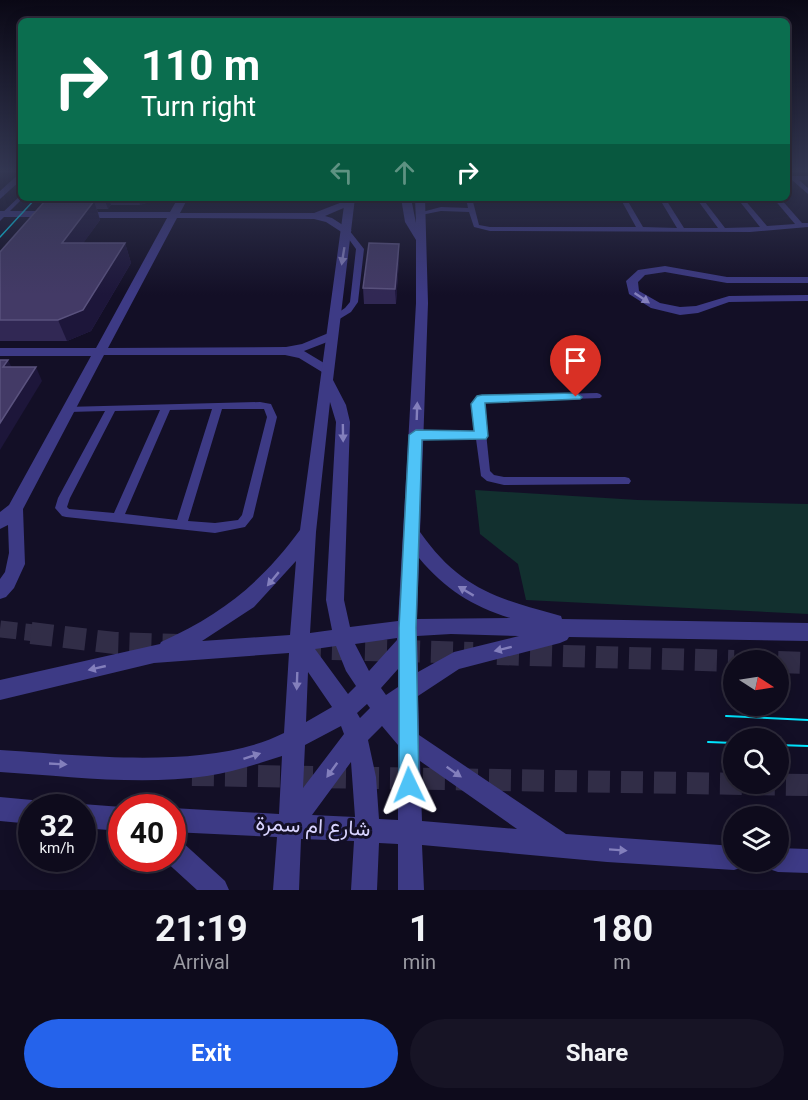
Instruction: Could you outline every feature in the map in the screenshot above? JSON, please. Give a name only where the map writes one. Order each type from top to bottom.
[{"type":"street","points":[[314,216],[326,213]]},
{"type":"street","points":[[286,890],[295,742],[298,643],[308,532],[330,336],[349,213]]},
{"type":"street","points":[[408,213],[410,222],[421,240]]},
{"type":"street","points":[[411,890],[407,693],[411,532],[422,303],[421,213]]},
{"type":"street","points":[[0,522],[15,509],[173,215]]},
{"type":"street","points":[[2,216],[314,216],[329,220],[347,231]]},
{"type":"street","points":[[808,280],[730,280],[701,277],[665,269],[642,272],[632,281],[633,292],[644,301],[661,308],[675,310],[700,308],[725,299],[808,298]]},
{"type":"street","points":[[0,352],[286,351],[306,347],[330,336]]},
{"type":"street","points":[[286,351],[303,356],[326,374],[339,405],[343,422],[335,600],[343,638],[353,664],[383,710],[407,739],[560,844]]},
{"type":"street","points":[[0,591],[12,577],[16,566],[15,509]]},
{"type":"street","points":[[154,654],[195,636],[235,613],[267,585],[308,532]]},
{"type":"street","points":[[411,532],[426,556],[440,572],[467,592],[489,604],[516,613],[580,629]]},
{"type":"street","points":[[0,690],[154,654],[343,638],[408,635],[451,626],[808,632]]},
{"type":"street","points":[[290,825],[357,737],[383,710],[454,661],[580,629]]},
{"type":"street","points":[[0,761],[144,768],[187,767],[246,759],[295,742],[346,710],[368,687],[408,635]]},
{"type":"street","points":[[298,643],[346,710],[357,737],[366,781],[367,830],[364,890]]},
{"type":"street","points":[[0,809],[18,811]]},
{"type":"street","name":"شارع ام سمرة","points":[[186,821],[410,832],[723,857]]},
{"type":"street","points":[[789,860],[808,861]]},
{"type":"street","points":[[186,863],[216,890]]},
{"type":"lane","points":[[472,213],[474,223],[482,229],[723,230],[804,225]]},
{"type":"lane","points":[[631,213],[641,230]]},
{"type":"lane","points":[[671,213],[682,230]]},
{"type":"lane","points":[[710,213],[723,230]]},
{"type":"lane","points":[[752,213],[765,229]]},
{"type":"lane","points":[[791,213],[804,225]]},
{"type":"lane","points":[[333,320],[352,306],[356,297],[360,249],[347,231]]},
{"type":"lane","points":[[597,396],[482,399],[478,404],[485,473],[491,478],[504,481],[625,481]]},
{"type":"lane","points":[[69,409],[112,408],[219,406],[260,405],[268,406],[272,417],[247,517],[241,524],[215,528],[66,513],[62,508],[64,498],[112,408]]},
{"type":"lane","points":[[181,525],[219,406]]},
{"type":"lane","points":[[117,519],[166,407]]},
{"type":"lane","points":[[416,435],[481,436]]},
{"type":"green space","points":[[475,490],[638,500],[808,504],[808,614],[526,600],[518,564],[480,534]]},
{"type":"building","points":[[35,213],[85,213],[62,243],[125,243],[83,310],[58,320],[0,320],[0,252]]},
{"type":"building","points":[[369,243],[399,244],[395,289],[363,288]]},
{"type":"building","points":[[0,360],[8,360],[3,367],[36,367],[0,423]]},
{"type":"tunnel","points":[[0,629],[44,634]]},
{"type":"tunnel","points":[[31,633],[115,643],[179,645]]},
{"type":"tunnel","points":[[299,648],[473,653]]},
{"type":"tunnel","points":[[497,654],[723,661]]},
{"type":"tunnel","points":[[789,662],[808,663]]},
{"type":"tunnel","points":[[192,775],[808,785]]},
{"type":"tram line","points":[[0,237],[23,213]]},
{"type":"tram line","points":[[726,716],[808,720]]},
{"type":"tram line","points":[[708,742],[723,743]]},
{"type":"tram line","points":[[789,745],[808,746]]},
{"type":"route","points":[[409,785],[407,628],[416,435],[481,436],[478,404],[482,399],[576,397]]}]
